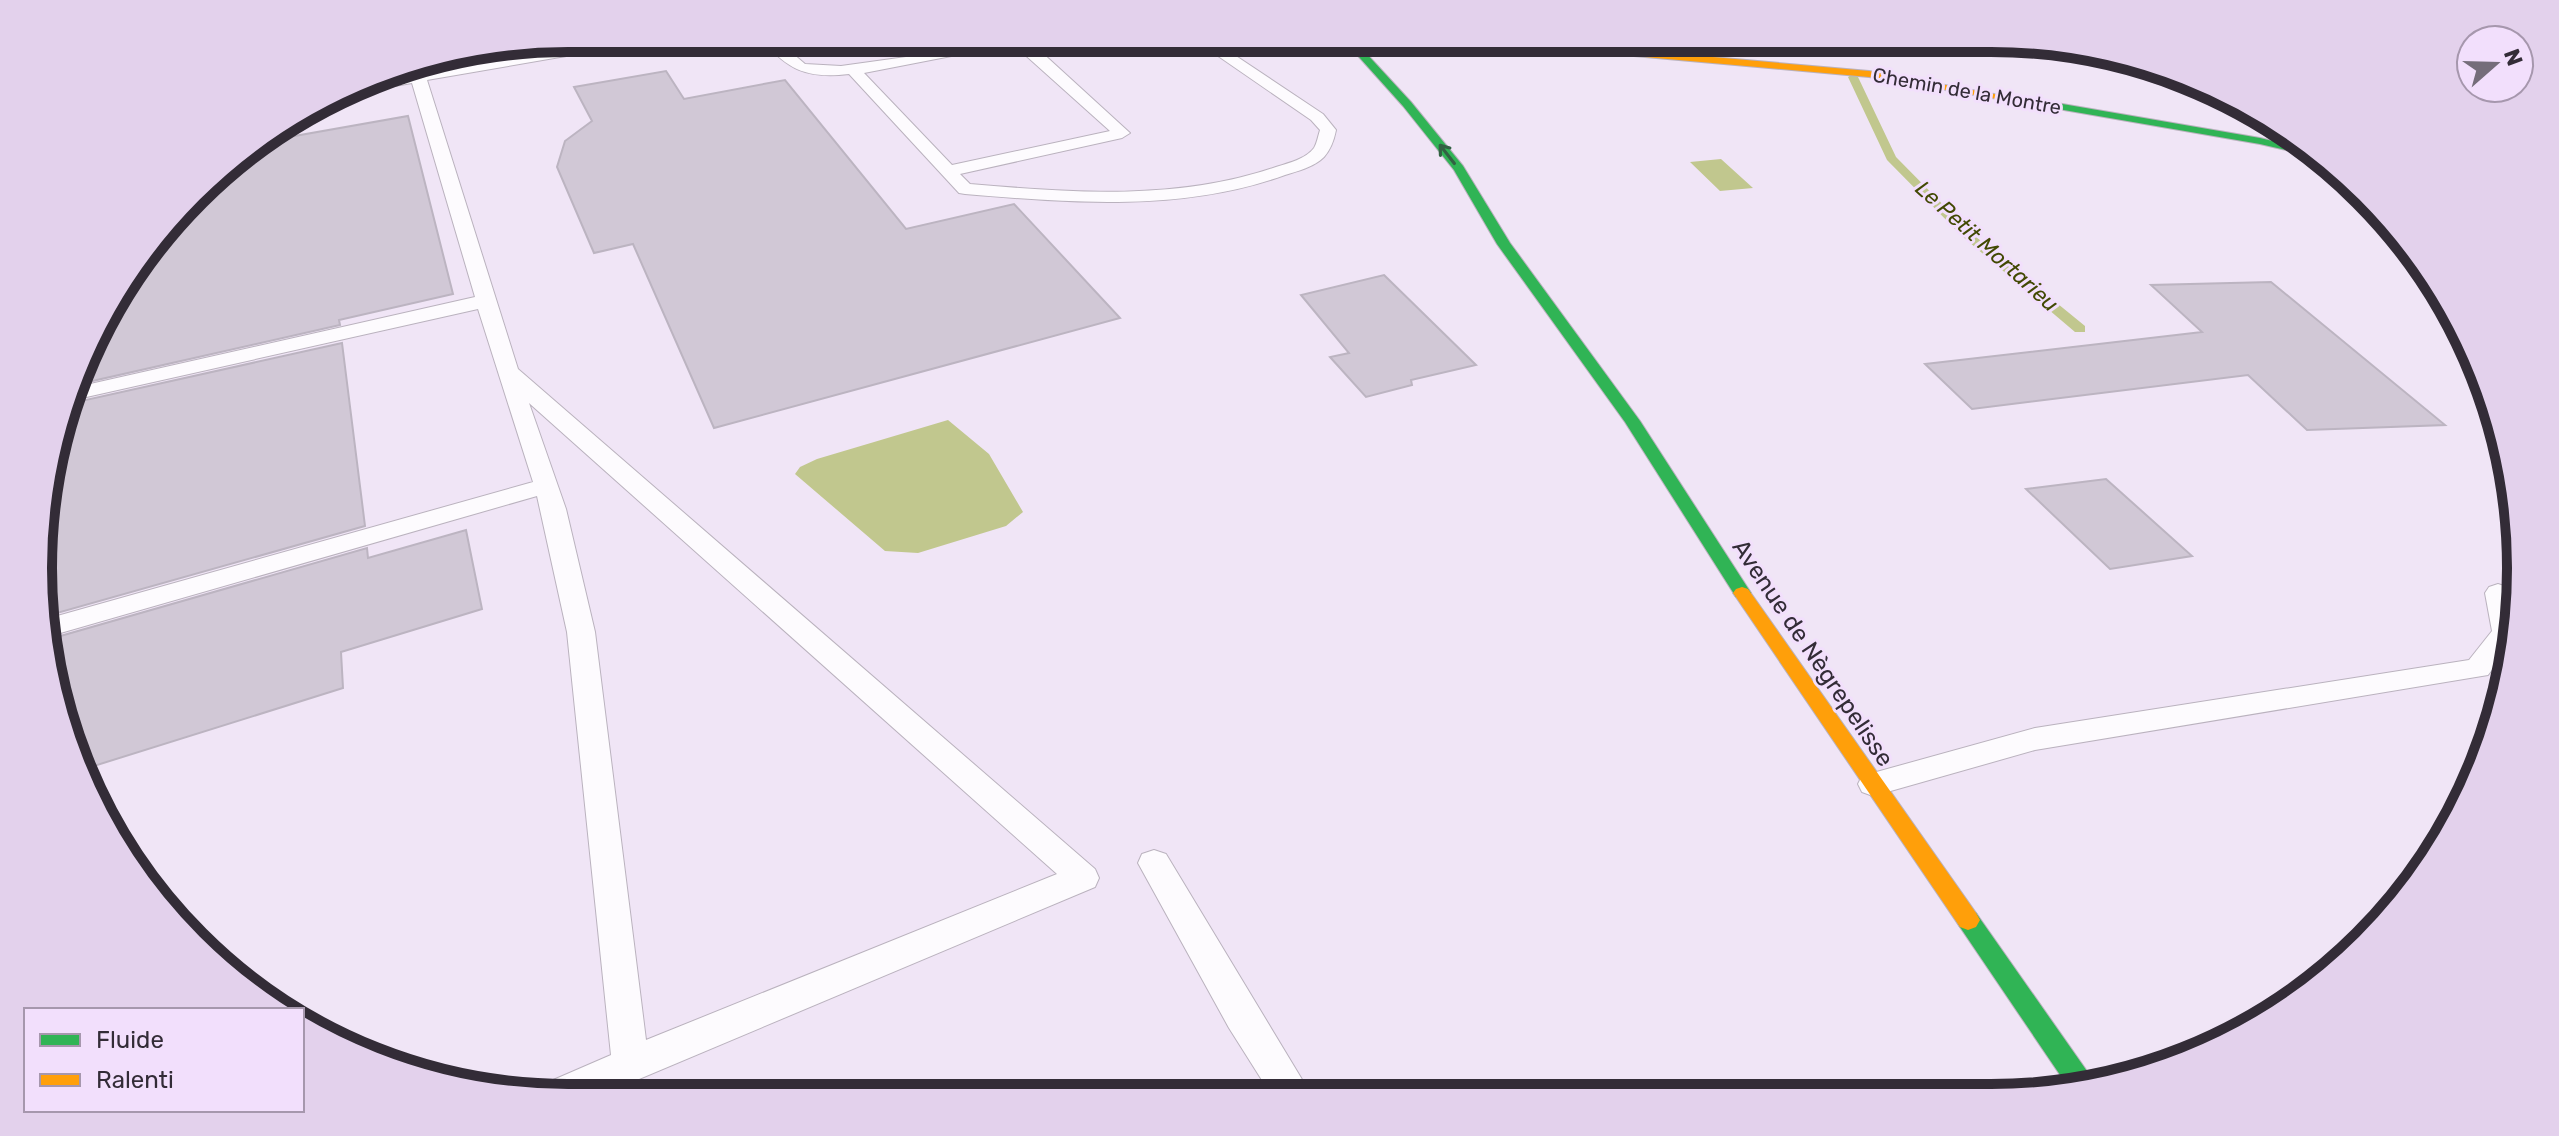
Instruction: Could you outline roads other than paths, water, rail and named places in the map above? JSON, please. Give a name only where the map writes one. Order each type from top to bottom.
[{"type":"main road","name":"Avenue de Nègrepelisse","points":[[1339,52],[1504,244],[1632,421],[1769,636],[2077,1077]]},
{"type":"main road","name":"Avenue de Nègrepelisse","points":[[1369,52],[1459,169],[1504,244]]},
{"type":"main road","name":"Chemin de la Montre","points":[[1623,52],[1869,74],[2291,148]]},
{"type":"lane","points":[[783,52],[801,68],[853,70],[946,52]]},
{"type":"lane","points":[[948,171],[1122,133],[1033,52]]},
{"type":"lane","points":[[853,70],[965,189],[1031,195],[1133,194],[1222,188],[1266,178],[1314,158],[1325,144],[1328,130],[1317,117],[1220,52]]},
{"type":"lane","points":[[458,64],[540,53]]},
{"type":"lane","points":[[417,75],[485,301],[546,486],[581,632],[630,1064]]},
{"type":"lane","points":[[83,392],[485,301]]},
{"type":"lane","points":[[508,372],[1083,878],[584,1084]]},
{"type":"lane","points":[[55,626],[546,486]]},
{"type":"lane","points":[[2498,593],[2504,623]]},
{"type":"lane","points":[[1873,784],[2035,739],[2478,668],[2503,636]]},
{"type":"lane","points":[[1154,863],[1242,1017],[1285,1084]]},
{"type":"waterway","name":"Le Petit Mortarieu","points":[[1853,77],[1891,158],[1966,234],[2080,329]]}]
